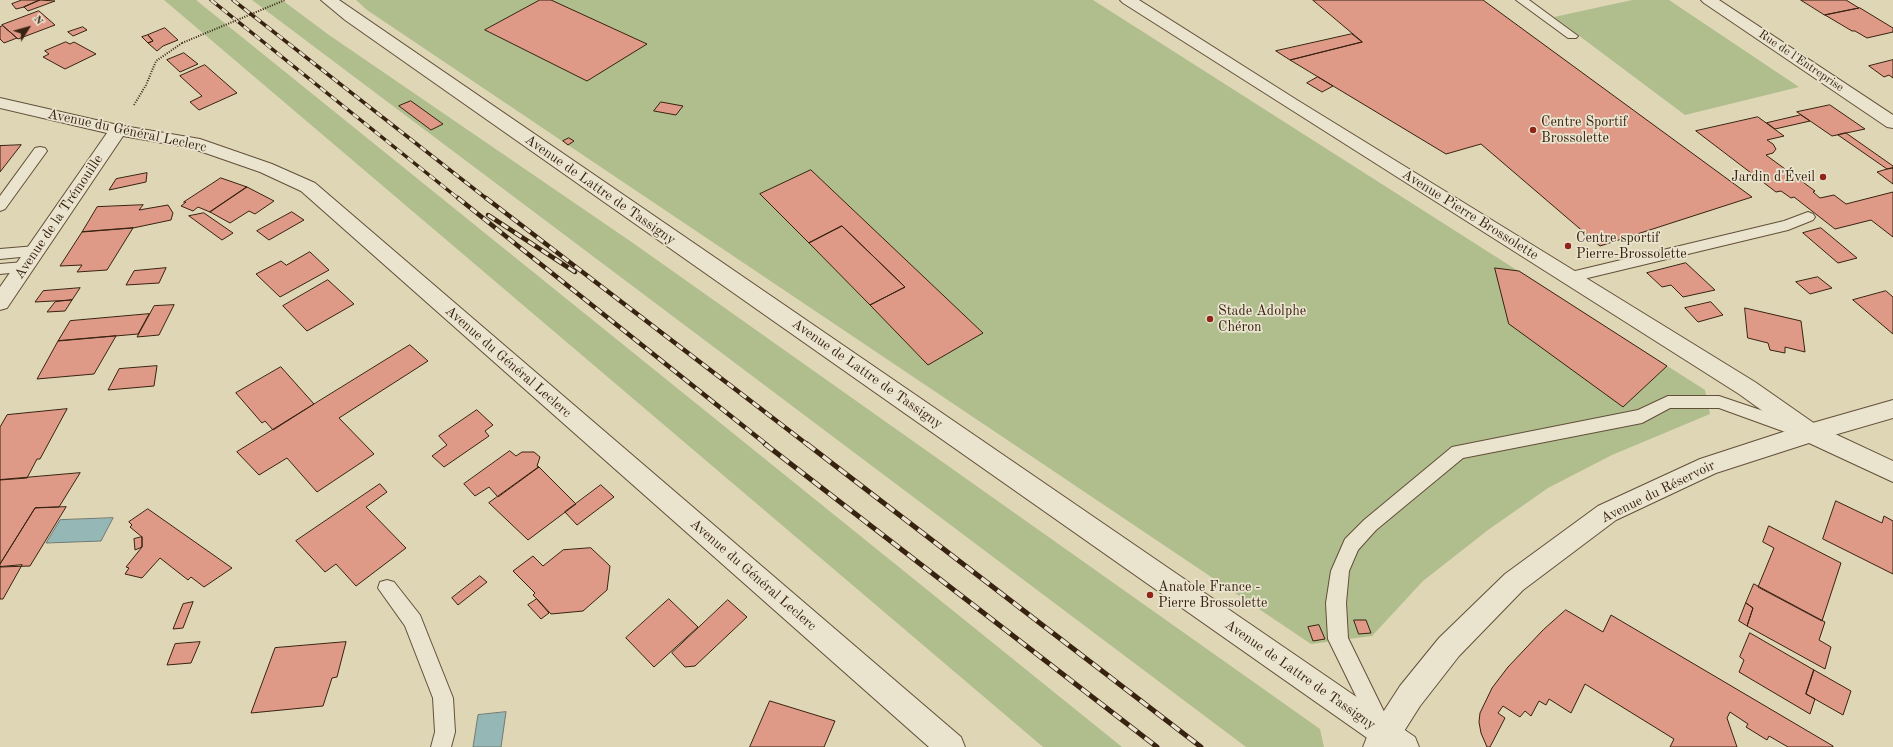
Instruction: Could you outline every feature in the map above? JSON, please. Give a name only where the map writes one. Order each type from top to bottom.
[{"type":"street","name":"Avenue de Lattre de Tassigny","points":[[329,0],[351,17],[1389,742]]},
{"type":"street","name":"Avenue Pierre Brossolette","points":[[1128,0],[1291,104],[1747,388],[1810,433],[1893,472]]},
{"type":"street","name":"Rue de l'Entreprise","points":[[1708,0],[1893,123]]},
{"type":"street","name":"Avenue du Général Leclerc","points":[[0,103],[118,130],[194,143],[266,168],[308,187],[951,747]]},
{"type":"street","name":"Avenue de la Trémouille","points":[[0,303],[118,130]]},
{"type":"street","name":"Avenue du Réservoir","points":[[1389,742],[1410,696],[1449,647],[1514,582],[1607,513],[1708,466],[1810,433],[1893,410]]},
{"type":"lane","points":[[1522,0],[1572,36]]},
{"type":"lane","points":[[0,206],[40,151]]},
{"type":"lane","points":[[1571,277],[1788,225],[1808,217]]},
{"type":"lane","points":[[0,254],[36,251]]},
{"type":"lane","points":[[0,269],[24,267]]},
{"type":"lane","points":[[1389,742],[1338,639],[1336,603],[1340,571],[1351,545],[1370,525],[1458,452],[1642,416],[1668,402],[1719,402],[1810,433]]},
{"type":"lane","points":[[387,588],[413,621],[443,698],[445,732],[442,747]]},
{"type":"path","points":[[118,130],[146,85],[156,61],[182,43],[286,0]]},
{"type":"green space","points":[[164,0],[196,0],[1122,747],[1043,747]]},
{"type":"green space","points":[[252,0],[282,0],[329,35],[633,243],[1320,729],[1324,747],[1246,747]]},
{"type":"green space","name":"Stade Adolphe Chéron","points":[[356,0],[1093,0],[1705,390],[1710,414],[1612,455],[1548,488],[1488,530],[1423,581],[1372,636],[1311,644],[367,10]]},
{"type":"green space","points":[[1632,0],[1669,0],[1799,87],[1685,115],[1554,17]]},
{"type":"water","points":[[113,518],[101,541],[46,543],[60,520]]},
{"type":"water","points":[[506,712],[501,747],[473,747],[478,715]]},
{"type":"building","points":[[22,0],[40,0],[16,9],[12,4]]},
{"type":"building","points":[[40,0],[55,1],[28,11],[24,7]]},
{"type":"building","points":[[540,0],[551,0],[647,44],[587,81],[485,30]]},
{"type":"building","name":"Centre Sportif Brossolette","points":[[1313,0],[1483,0],[1752,197],[1600,246],[1481,144],[1446,154],[1290,60],[1362,42]]},
{"type":"building","points":[[1801,0],[1846,0],[1859,8],[1825,15]]},
{"type":"building","points":[[1860,8],[1893,28],[1893,32],[1867,38],[1825,15]]},
{"type":"building","points":[[39,11],[55,25],[18,39],[2,25]]},
{"type":"building","points":[[3,26],[17,38],[4,43],[0,39],[0,27]]},
{"type":"building","points":[[83,27],[87,30],[73,36],[68,32]]},
{"type":"building","points":[[165,28],[178,40],[163,46],[157,51],[148,43],[153,41],[148,35]]},
{"type":"building","points":[[1352,34],[1362,42],[1290,60],[1276,51]]},
{"type":"building","points":[[148,35],[153,41],[148,43],[142,37]]},
{"type":"building","points":[[66,42],[70,44],[74,42],[96,54],[65,69],[43,57],[49,54],[45,51]]},
{"type":"building","points":[[184,53],[198,64],[180,72],[167,60]]},
{"type":"building","points":[[1893,60],[1893,78],[1889,75],[1884,77],[1869,66]]},
{"type":"building","points":[[205,65],[237,93],[199,110],[190,102],[202,96],[180,76]]},
{"type":"building","points":[[1318,77],[1333,86],[1322,92],[1307,83]]},
{"type":"building","points":[[411,101],[443,124],[431,130],[399,106]]},
{"type":"building","points":[[661,102],[683,106],[676,115],[654,111]]},
{"type":"building","points":[[1830,105],[1865,129],[1832,136],[1797,112]]},
{"type":"building","points":[[1801,115],[1810,121],[1775,129],[1767,123]]},
{"type":"building","points":[[1758,117],[1784,136],[1767,140],[1773,144],[1776,149],[1773,153],[1766,155],[1815,191],[1813,192],[1820,198],[1834,195],[1846,204],[1893,192],[1893,237],[1871,220],[1835,229],[1794,197],[1791,198],[1781,191],[1776,192],[1696,131]]},
{"type":"building","points":[[1846,133],[1893,166],[1893,168],[1887,169],[1838,135]]},
{"type":"building","points":[[569,138],[574,141],[568,145],[563,141]]},
{"type":"building","points":[[21,145],[0,172],[0,146]]},
{"type":"building","points":[[1893,168],[1893,184],[1877,172],[1887,169]]},
{"type":"building","points":[[811,170],[983,333],[928,365],[870,305],[905,287],[842,226],[809,243],[760,194]]},
{"type":"building","points":[[147,173],[146,182],[109,190],[116,179]]},
{"type":"building","points":[[221,178],[247,187],[210,212],[198,207],[193,211],[181,206],[186,202],[184,202]]},
{"type":"building","points":[[247,187],[274,201],[255,214],[249,211],[230,223],[210,212]]},
{"type":"building","points":[[143,205],[139,210],[168,205],[173,213],[171,220],[133,228],[82,232],[97,207]]},
{"type":"building","points":[[292,212],[304,220],[269,240],[257,231]]},
{"type":"building","points":[[204,213],[233,233],[222,240],[189,216]]},
{"type":"building","points":[[842,226],[905,287],[870,305],[809,243]]},
{"type":"building","points":[[133,228],[107,270],[77,272],[82,265],[60,266],[82,232]]},
{"type":"building","points":[[1821,228],[1857,258],[1838,263],[1803,233]]},
{"type":"building","points":[[310,252],[329,270],[280,297],[256,274],[281,261],[286,265]]},
{"type":"building","points":[[1686,263],[1715,290],[1683,297],[1671,285],[1662,287],[1647,273]]},
{"type":"building","points":[[166,268],[159,283],[126,285],[134,271]]},
{"type":"building","points":[[1495,268],[1519,271],[1667,366],[1623,407],[1509,324]]},
{"type":"building","points":[[1818,277],[1832,288],[1810,294],[1796,282]]},
{"type":"building","points":[[328,280],[354,304],[307,331],[283,306]]},
{"type":"building","points":[[80,288],[72,300],[35,302],[43,291]]},
{"type":"building","points":[[1886,291],[1893,297],[1893,334],[1853,300]]},
{"type":"building","points":[[72,300],[65,311],[47,312],[55,302]]},
{"type":"building","points":[[1711,302],[1723,315],[1698,322],[1685,308]]},
{"type":"building","points":[[174,305],[159,335],[137,337],[154,306]]},
{"type":"building","points":[[1745,308],[1801,321],[1805,352],[1785,347],[1785,353],[1770,350],[1768,343],[1748,338]]},
{"type":"building","points":[[149,314],[138,334],[58,341],[70,321]]},
{"type":"building","points":[[116,336],[94,374],[37,379],[58,341]]},
{"type":"building","points":[[410,345],[428,361],[339,418],[374,454],[317,492],[287,458],[259,475],[237,452]]},
{"type":"building","points":[[157,366],[154,386],[108,390],[119,369]]},
{"type":"building","points":[[281,367],[314,404],[273,430],[265,421],[262,423],[236,393]]},
{"type":"building","points":[[67,409],[40,459],[37,459],[27,478],[0,480],[0,427],[7,415]]},
{"type":"building","points":[[477,410],[493,425],[485,431],[489,436],[444,467],[432,456],[447,445],[439,436]]},
{"type":"building","points":[[510,451],[516,456],[522,452],[534,452],[540,457],[537,466],[539,467],[498,497],[489,487],[475,496],[464,484]]},
{"type":"building","points":[[539,467],[576,504],[528,540],[489,503]]},
{"type":"building","points":[[80,473],[59,507],[35,508],[0,564],[0,480]]},
{"type":"building","points":[[380,484],[387,492],[366,507],[406,548],[356,586],[336,564],[325,572],[296,541]]},
{"type":"building","points":[[601,485],[614,497],[577,525],[565,512]]},
{"type":"building","points":[[1836,501],[1882,523],[1884,516],[1893,521],[1893,574],[1823,539]]},
{"type":"building","points":[[66,507],[30,566],[0,567],[0,564],[35,508]]},
{"type":"building","points":[[148,509],[232,568],[204,587],[191,577],[188,580],[160,558],[142,578],[125,574],[129,568],[126,567],[142,547],[142,537],[130,527],[132,525],[129,522]]},
{"type":"building","points":[[1769,526],[1841,563],[1822,621],[1758,587],[1774,548],[1763,542]]},
{"type":"building","points":[[142,537],[142,547],[135,550],[134,539]]},
{"type":"building","points":[[591,548],[610,566],[607,590],[583,611],[551,614],[533,595],[535,593],[513,571],[533,556],[543,566],[563,550]]},
{"type":"building","points":[[22,565],[3,599],[0,599],[0,567]]},
{"type":"building","points":[[480,576],[487,582],[458,605],[452,598]]},
{"type":"building","points":[[1754,584],[1825,622],[1819,640],[1831,647],[1825,669],[1747,626],[1753,608],[1746,603]]},
{"type":"building","points":[[537,599],[549,613],[541,619],[528,605]]},
{"type":"building","points":[[669,599],[698,627],[654,667],[626,638]]},
{"type":"building","points":[[728,600],[747,617],[695,666],[685,667],[672,653]]},
{"type":"building","points":[[193,602],[183,628],[173,629],[183,604]]},
{"type":"building","points":[[1746,603],[1753,608],[1747,626],[1739,621]]},
{"type":"building","points":[[1566,610],[1603,632],[1611,615],[1833,747],[1788,747],[1769,736],[1767,740],[1746,727],[1748,724],[1730,712],[1727,718],[1737,747],[1670,747],[1674,739],[1585,684],[1571,713],[1549,699],[1546,705],[1539,701],[1531,716],[1525,711],[1520,717],[1503,706],[1498,713],[1505,718],[1490,747],[1487,747],[1481,733],[1479,722],[1480,713],[1492,688],[1508,667],[1543,630]]},
{"type":"building","points":[[1354,620],[1366,620],[1371,633],[1359,634]]},
{"type":"building","points":[[1319,625],[1325,639],[1313,641],[1308,627]]},
{"type":"building","points":[[1750,633],[1814,670],[1806,694],[1815,699],[1810,714],[1739,672],[1744,660],[1740,657]]},
{"type":"building","points":[[200,642],[191,663],[167,665],[175,644]]},
{"type":"building","points":[[346,642],[337,677],[332,678],[323,706],[251,713],[275,648]]},
{"type":"building","points":[[1814,670],[1851,691],[1843,715],[1806,694]]},
{"type":"building","points":[[770,701],[835,721],[824,747],[750,747]]},
{"type":"railway","points":[[211,0],[459,199]]},
{"type":"railway","points":[[233,0],[487,199]]},
{"type":"railway","points":[[458,198],[767,445]]},
{"type":"railway","points":[[486,198],[808,445]]},
{"type":"railway","points":[[488,215],[575,272]]},
{"type":"railway","points":[[765,444],[1157,747]]},
{"type":"railway","points":[[807,444],[1201,747]]},
{"type":"place","name":"Centre Sportif Brossolette","points":[[1533,130]]},
{"type":"place","name":"Jardin d'Éveil","points":[[1823,177]]},
{"type":"place","name":"Centre sportif Pierre-Brossolette","points":[[1568,246]]},
{"type":"place","name":"Stade Adolphe Chéron","points":[[1210,319]]},
{"type":"place","name":"Anatole France - Pierre Brossolette","points":[[1150,595]]}]
